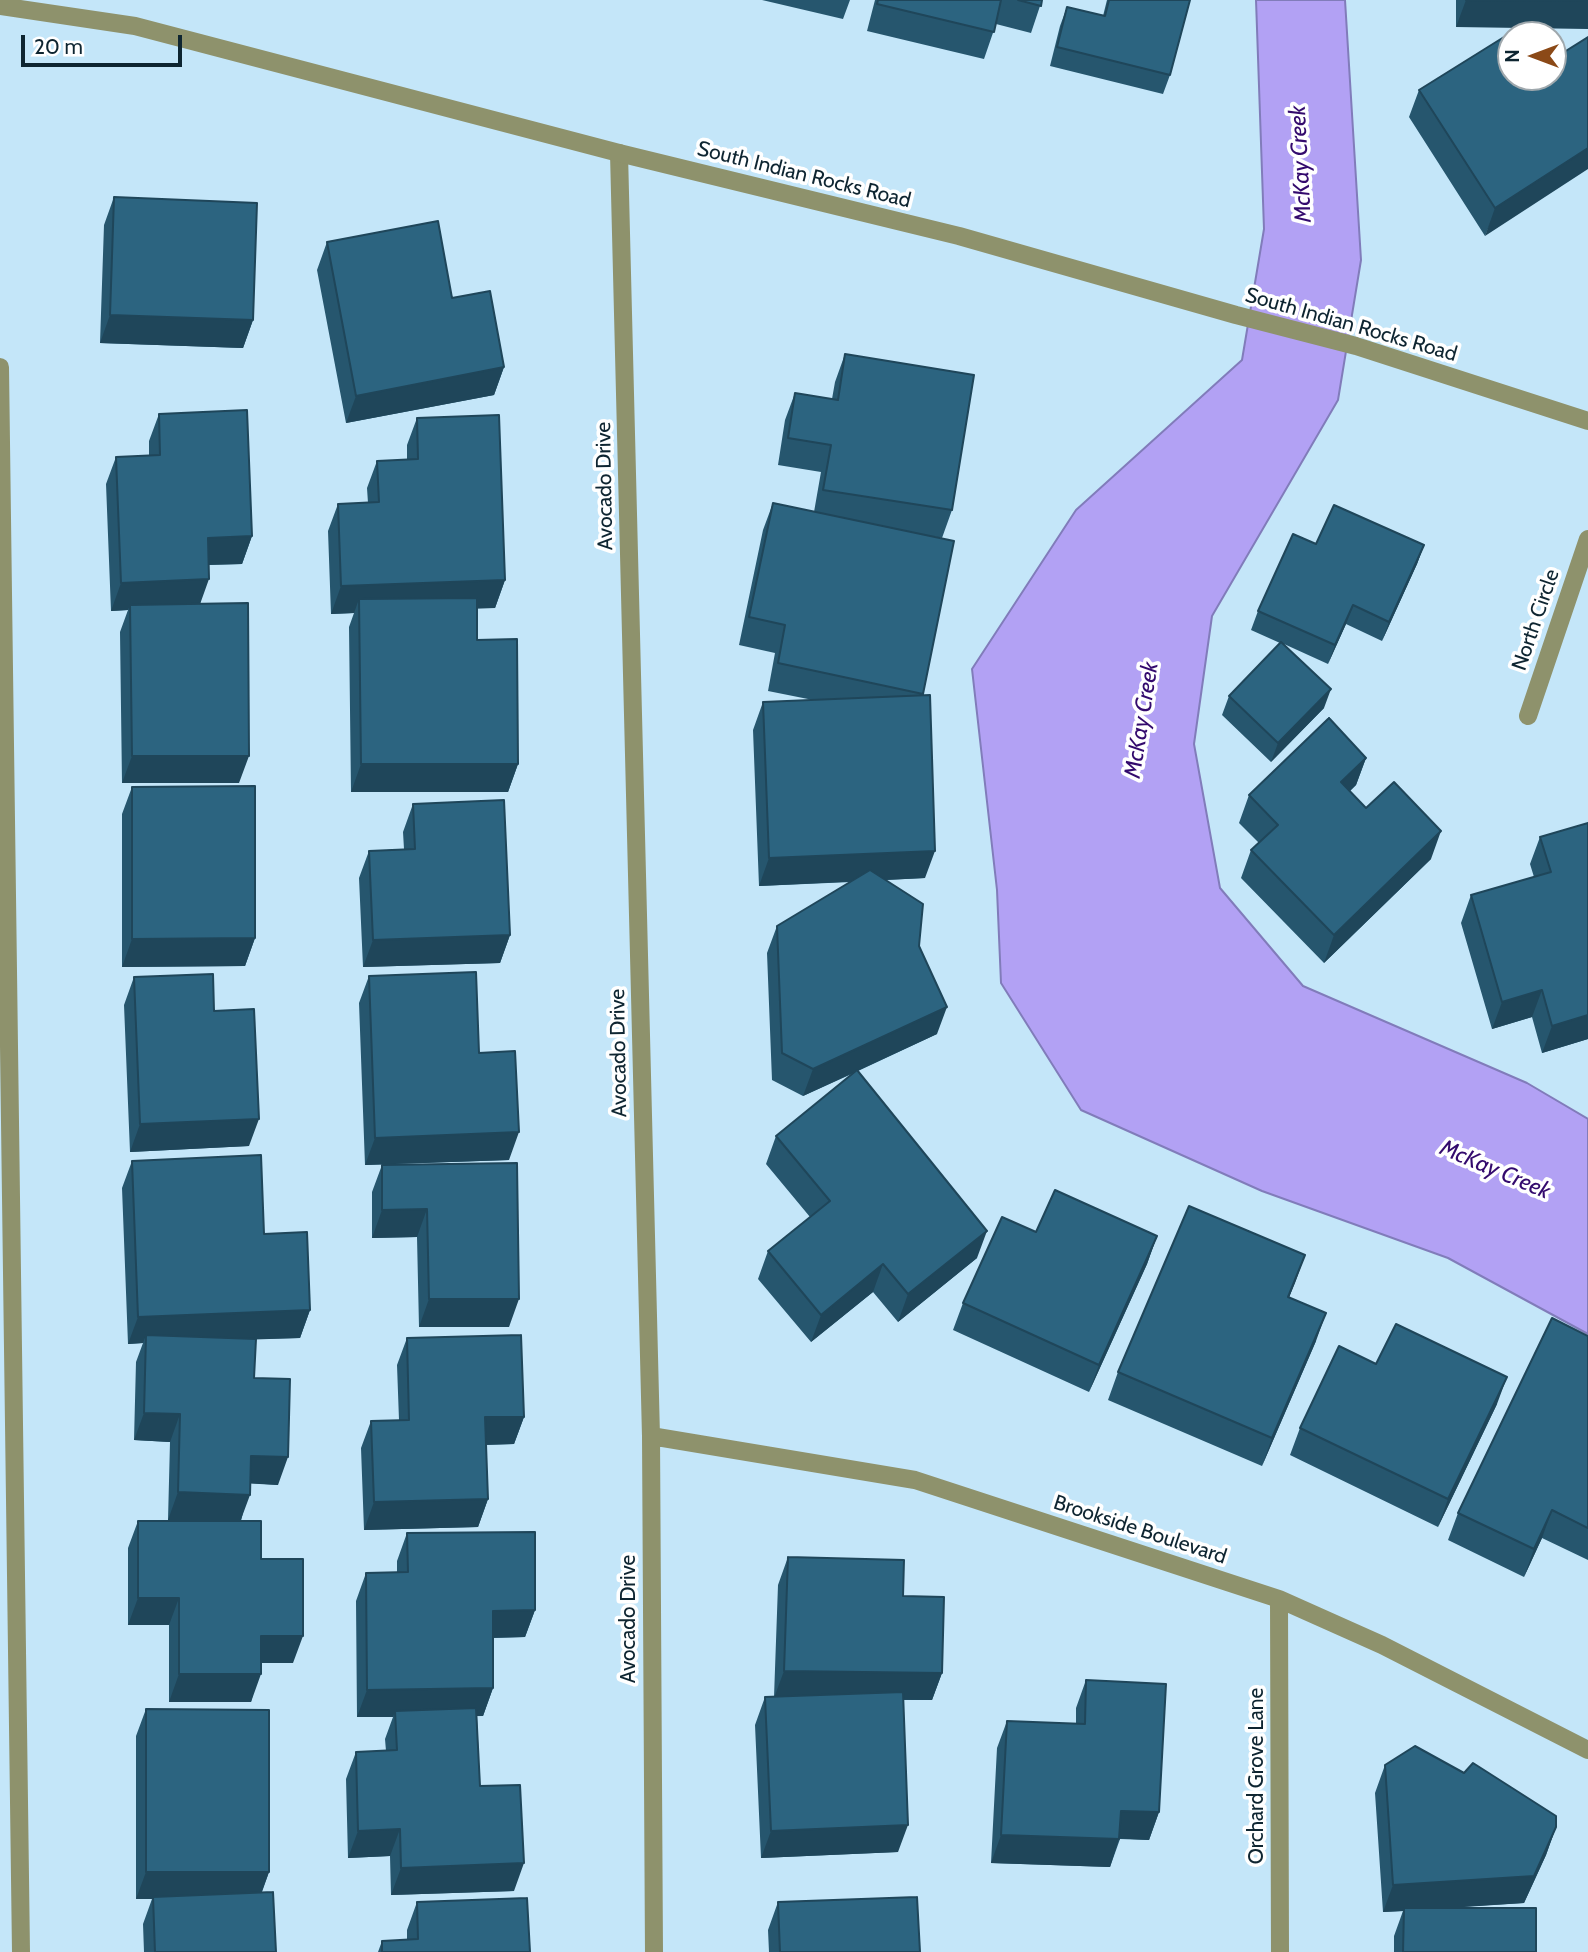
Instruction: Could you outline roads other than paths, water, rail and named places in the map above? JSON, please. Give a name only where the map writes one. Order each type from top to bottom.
[{"type":"street","name":"South Indian Rocks Road","points":[[0,6],[135,26],[620,153],[959,236],[1236,315],[1356,346],[1588,421]]},
{"type":"street","name":"Avocado Drive","points":[[620,153],[651,1436],[654,1952]]},
{"type":"street","points":[[0,368],[21,1952]]},
{"type":"street","name":"North Circle","points":[[1528,716],[1588,539]]},
{"type":"street","name":"Brookside Boulevard","points":[[651,1436],[915,1480],[1279,1599],[1382,1645],[1588,1750]]},
{"type":"street","name":"Orchard Grove Lane","points":[[1279,1599],[1280,1952]]},
{"type":"water","name":"McKay Creek","points":[[1256,0],[1345,0],[1361,260],[1338,400],[1212,616],[1194,744],[1220,888],[1303,986],[1527,1083],[1588,1119],[1588,1334],[1448,1258],[1262,1191],[1081,1110],[1001,983],[997,890],[972,669],[1076,510],[1242,360],[1264,229]]}]
